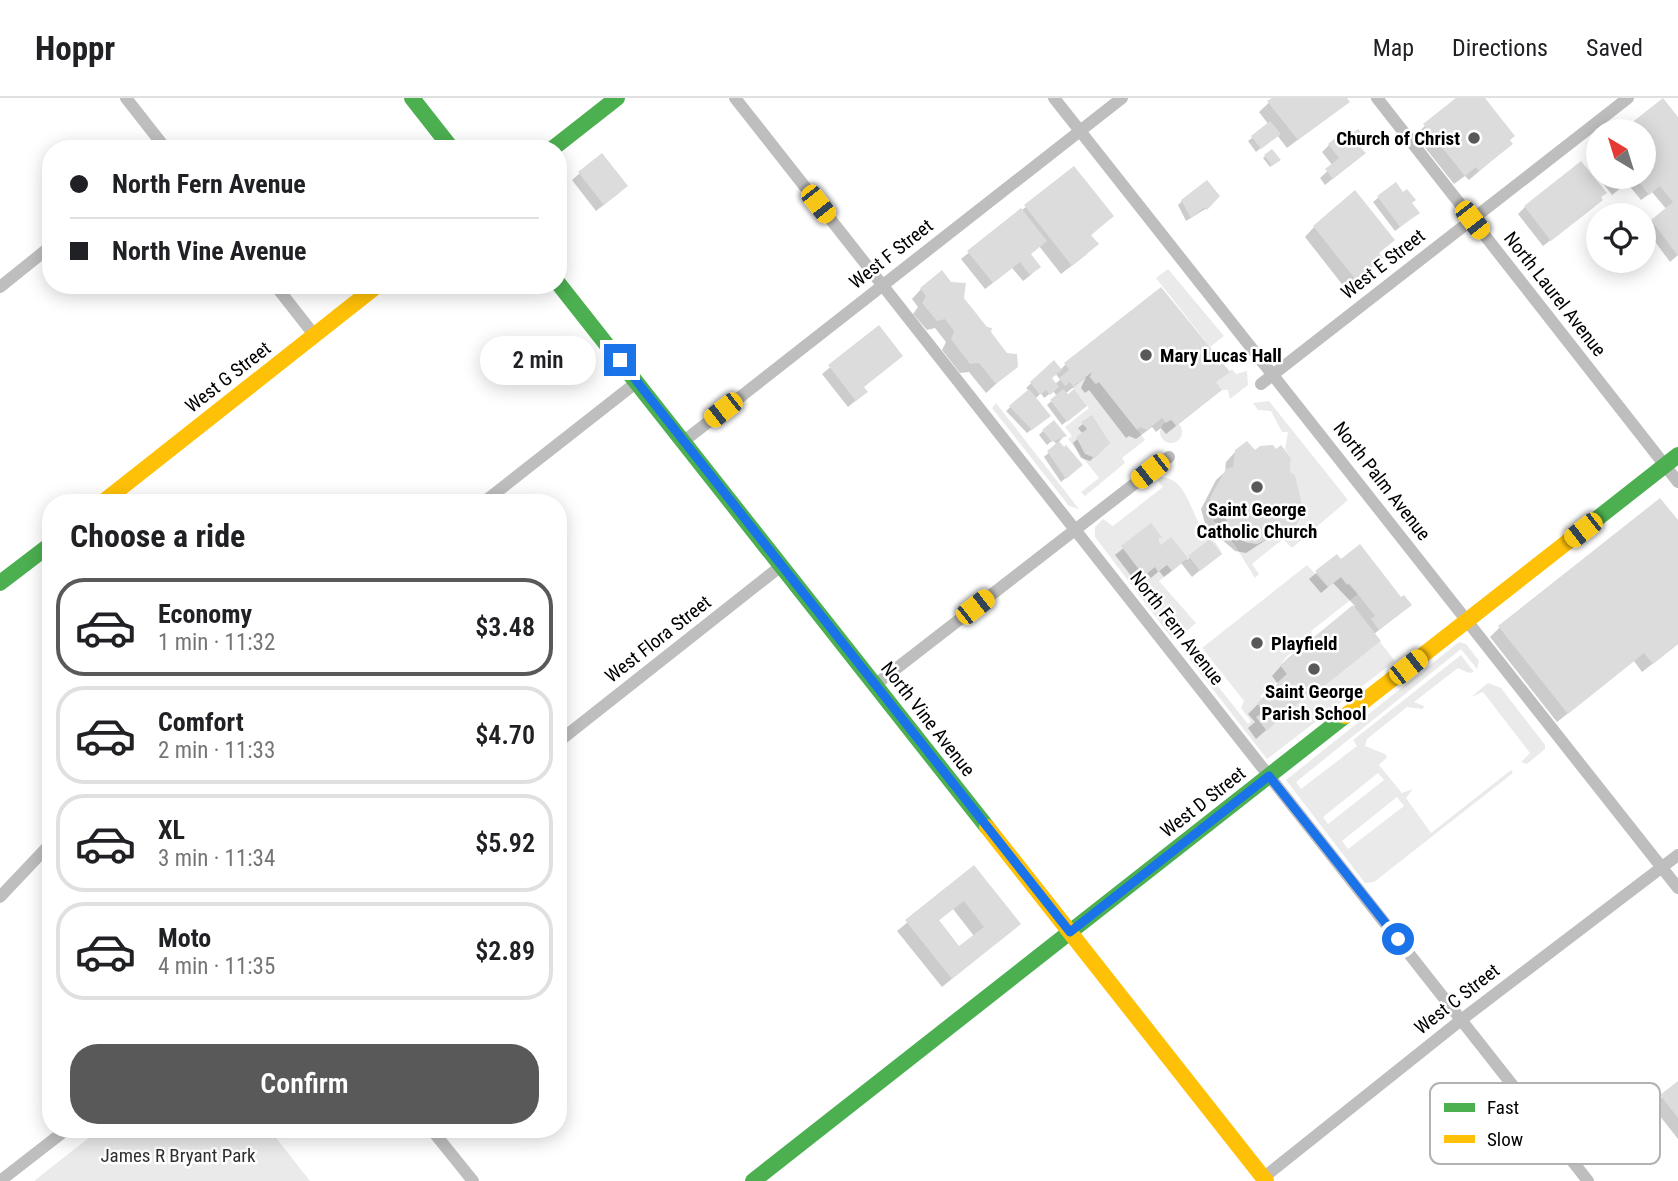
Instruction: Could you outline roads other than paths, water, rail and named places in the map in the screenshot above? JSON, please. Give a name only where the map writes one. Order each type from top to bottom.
[{"type":"street","points":[[126,98],[159,140]]},
{"type":"street","points":[[412,98],[445,140]]},
{"type":"street","points":[[563,140],[617,98]]},
{"type":"street","name":"North Fern Avenue","points":[[735,98],[1511,1083]]},
{"type":"street","name":"North Palm Avenue","points":[[1054,98],[1678,888]]},
{"type":"street","name":"West F Street","points":[[684,441],[1122,98]]},
{"type":"street","name":"North Laurel Avenue","points":[[1377,98],[1472,220],[1672,461],[1678,482]]},
{"type":"street","name":"West E Street","points":[[1261,384],[1628,98]]},
{"type":"street","points":[[0,286],[42,253]]},
{"type":"street","points":[[282,294],[315,336]]},
{"type":"street","name":"West G Street","points":[[113,494],[367,294]]},
{"type":"street","name":"North Vine Avenue","points":[[567,294],[1265,1179]]},
{"type":"street","points":[[494,494],[637,382]]},
{"type":"street","points":[[875,685],[1169,457]]},
{"type":"street","name":"West D Street","points":[[753,1181],[1672,461]]},
{"type":"street","points":[[0,583],[42,551]]},
{"type":"street","name":"West Flora Street","points":[[567,735],[781,566]]},
{"type":"street","points":[[0,897],[42,853]]},
{"type":"street","name":"West C Street","points":[[1265,1179],[1461,1020],[1678,855]]},
{"type":"street","points":[[0,1181],[55,1138]]},
{"type":"street","points":[[438,1138],[473,1181]]},
{"type":"street","name":"North Fern Avenue","points":[[1575,1164],[1588,1181]]},
{"type":"place","name":"Church of Christ","points":[[1474,138]]},
{"type":"place","name":"Mary Lucas Hall","points":[[1146,355]]},
{"type":"place","name":"Saint George Catholic Church","points":[[1257,487]]},
{"type":"place","name":"Playfield","points":[[1257,643]]},
{"type":"place","name":"Saint George Parish School","points":[[1314,669]]},
{"type":"park label","name":"James R Bryant Park","points":[[178,1155]]}]
